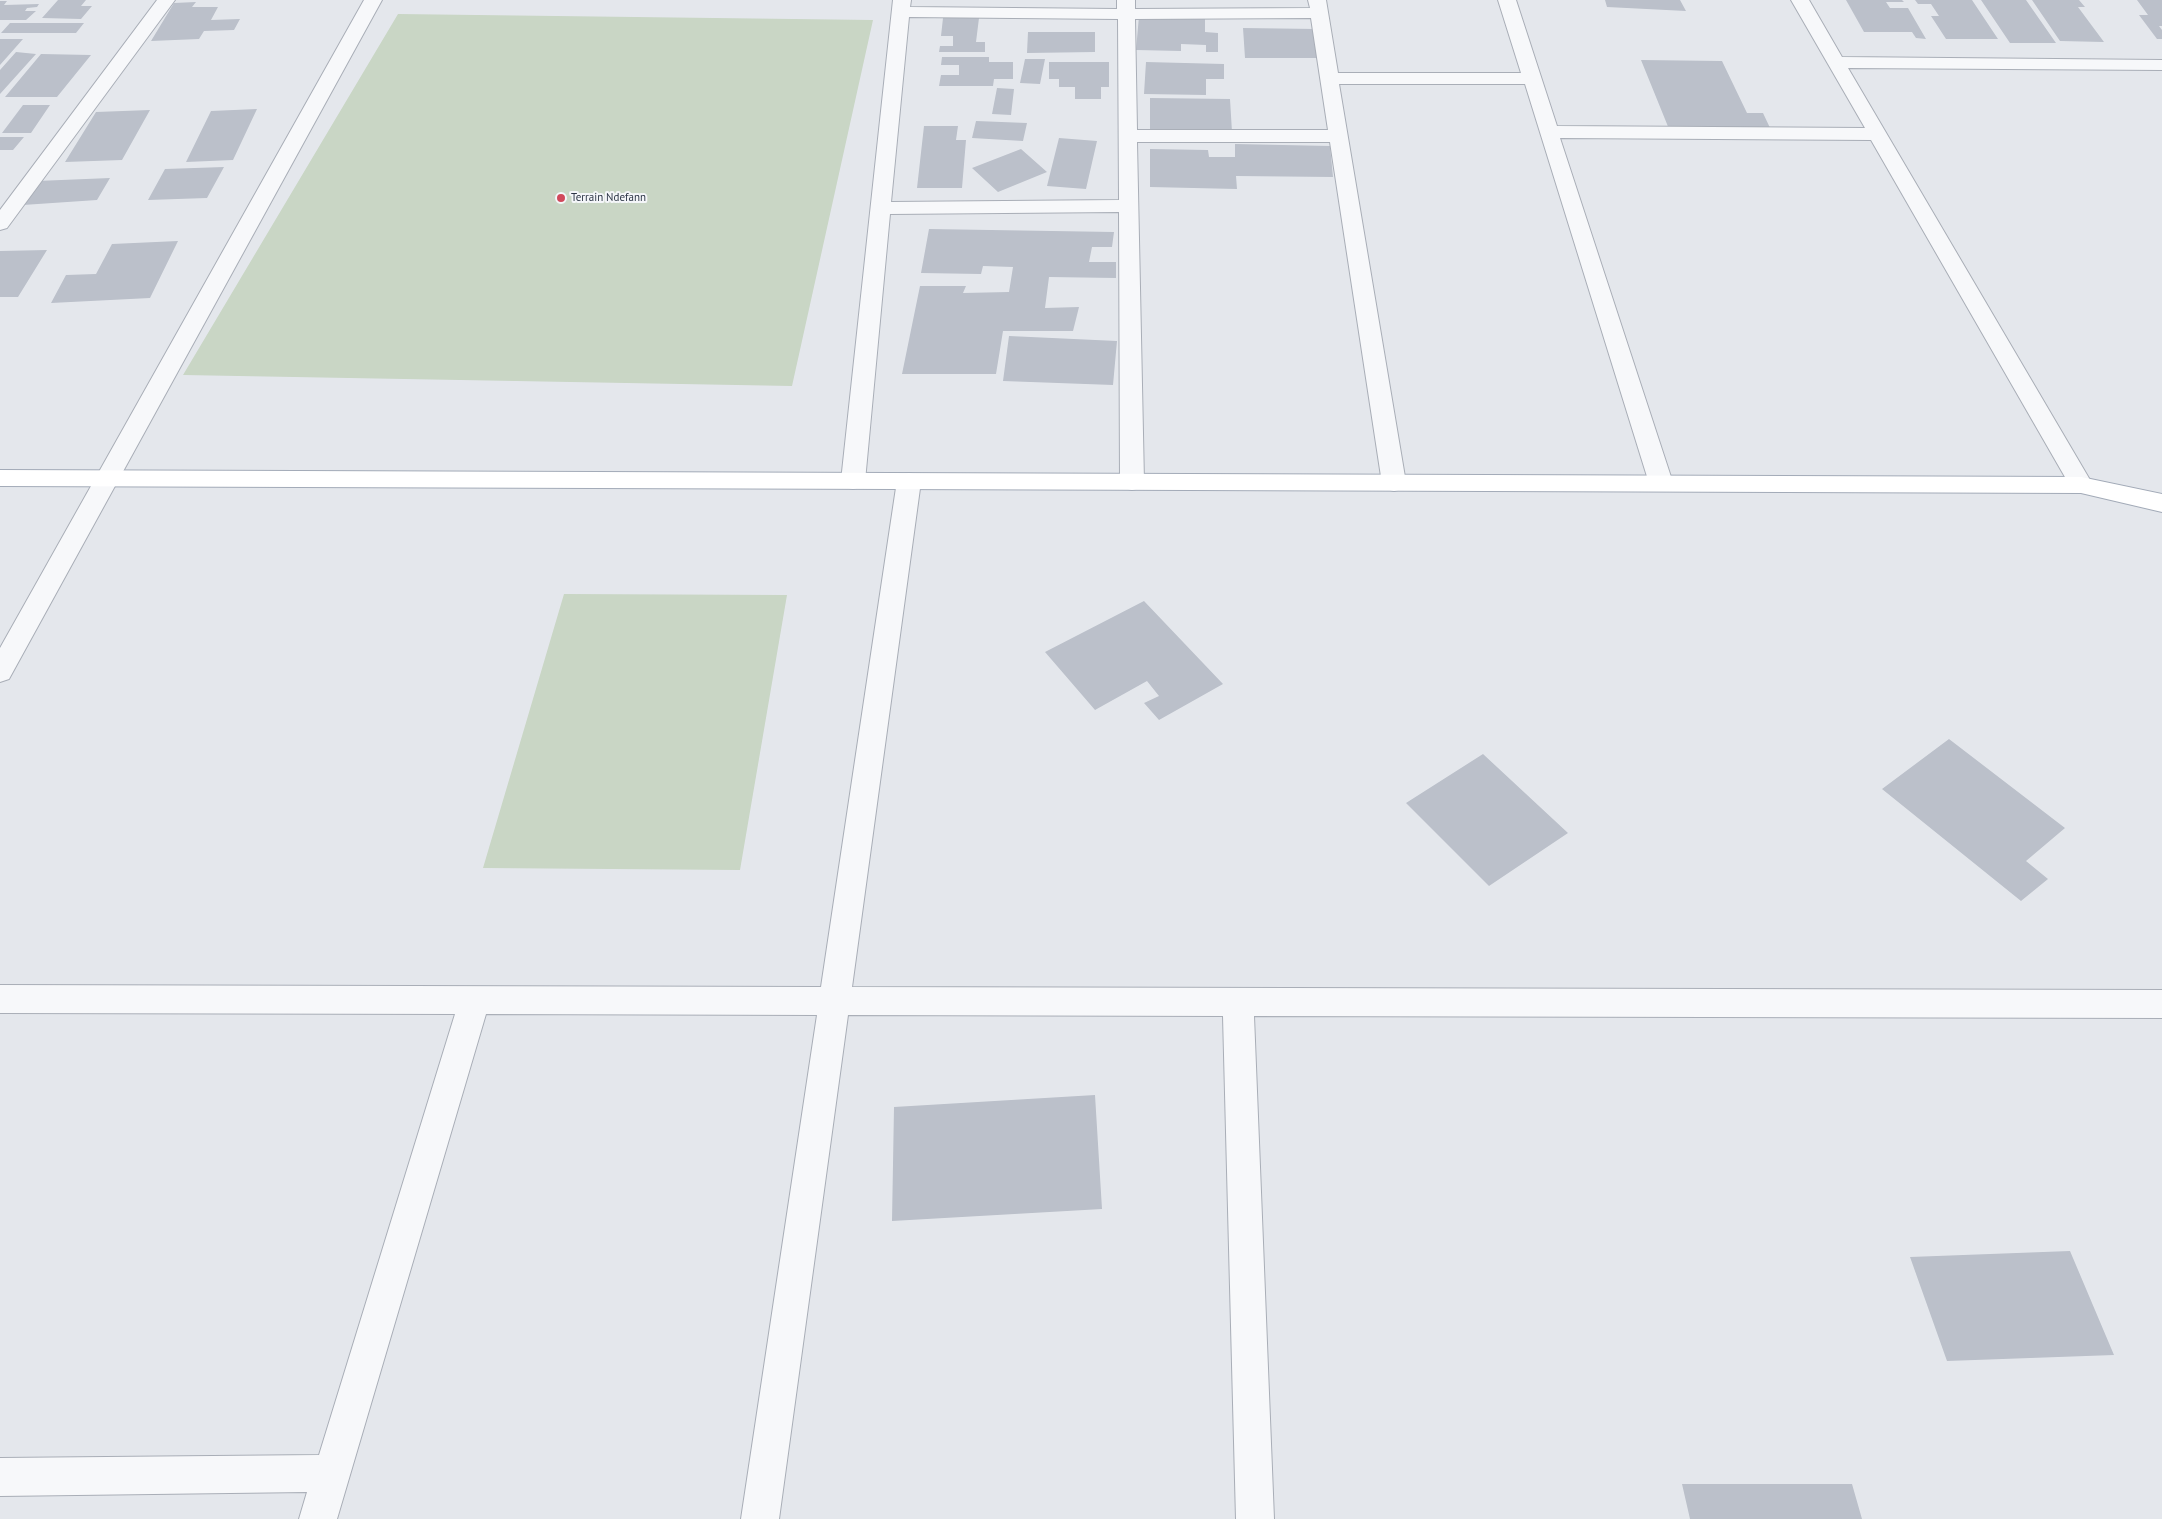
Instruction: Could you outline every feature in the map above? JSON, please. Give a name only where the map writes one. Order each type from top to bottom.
[{"type":"main road","points":[[0,478],[2081,485],[2162,503]]},
{"type":"street","points":[[0,224],[166,0]]},
{"type":"street","points":[[0,672],[373,0]]},
{"type":"street","points":[[1507,0],[1660,483]]},
{"type":"street","points":[[1800,0],[2081,485]]},
{"type":"street","points":[[853,481],[901,6],[1318,6],[1394,483]]},
{"type":"street","points":[[1126,7],[1132,482]]},
{"type":"street","points":[[1836,62],[2162,65]]},
{"type":"street","points":[[1329,78],[1532,79]]},
{"type":"street","points":[[1549,132],[1877,134]]},
{"type":"street","points":[[1128,136],[1338,136]]},
{"type":"street","points":[[881,208],[1129,206]]},
{"type":"street","points":[[760,1519],[909,481]]},
{"type":"street","points":[[0,999],[2162,1004]]},
{"type":"street","points":[[318,1519],[474,1000]]},
{"type":"street","points":[[1238,1002],[1255,1519]]},
{"type":"street","points":[[0,1478],[331,1473]]},
{"type":"green space","name":"Terrain Ndefann","points":[[398,14],[873,20],[792,386],[183,375]]},
{"type":"green space","points":[[564,594],[787,595],[740,870],[483,868]]},
{"type":"building","points":[[58,0],[86,0],[81,6],[92,6],[81,19],[42,18]]},
{"type":"building","points":[[1605,0],[1680,0],[1686,11],[1607,7]]},
{"type":"building","points":[[1846,0],[1902,0],[1904,2],[1886,2],[1890,8],[1908,8],[1926,39],[1916,38],[1912,32],[1864,32]]},
{"type":"building","points":[[1915,0],[1972,0],[1998,39],[1946,39],[1931,16],[1939,16],[1931,4],[1918,4]]},
{"type":"building","points":[[1981,0],[2026,0],[2056,43],[2010,43]]},
{"type":"building","points":[[2032,0],[2079,0],[2085,7],[2078,7],[2104,42],[2060,41]]},
{"type":"building","points":[[2137,0],[2162,0],[2162,26],[2159,26],[2162,30],[2162,39],[2157,39],[2139,15],[2148,15]]},
{"type":"building","points":[[0,1],[7,1],[4,5],[39,4],[37,7],[27,8],[25,11],[36,11],[26,20],[0,20]]},
{"type":"building","points":[[196,2],[192,7],[218,7],[211,20],[240,19],[234,30],[204,31],[199,39],[151,41],[174,3]]},
{"type":"building","points":[[1139,16],[1205,18],[1205,32],[1218,33],[1218,52],[1206,52],[1206,45],[1181,44],[1181,51],[1136,50]]},
{"type":"building","points":[[943,18],[979,18],[976,42],[985,42],[985,52],[939,52],[940,46],[953,46],[953,36],[941,36]]},
{"type":"building","points":[[10,23],[84,23],[76,33],[1,33]]},
{"type":"building","points":[[1243,28],[1316,29],[1321,58],[1245,58]]},
{"type":"building","points":[[1028,32],[1095,32],[1095,52],[1027,53]]},
{"type":"building","points":[[0,39],[23,39],[0,65]]},
{"type":"building","points":[[16,52],[36,54],[0,94],[0,70]]},
{"type":"building","points":[[41,54],[91,55],[57,97],[5,97]]},
{"type":"building","points":[[942,57],[989,57],[989,62],[1013,62],[1013,79],[994,79],[993,86],[939,86],[941,75],[959,75],[959,65],[941,65]]},
{"type":"building","points":[[1025,59],[1045,59],[1040,84],[1020,83]]},
{"type":"building","points":[[1641,60],[1722,61],[1747,113],[1763,113],[1771,130],[1669,129]]},
{"type":"building","points":[[1049,62],[1109,62],[1109,87],[1101,87],[1101,99],[1075,99],[1075,87],[1059,87],[1059,79],[1049,79]]},
{"type":"building","points":[[1146,62],[1224,64],[1224,79],[1206,79],[1206,95],[1144,94]]},
{"type":"building","points":[[997,88],[1014,89],[1011,115],[992,114]]},
{"type":"building","points":[[1150,98],[1230,99],[1232,132],[1150,131]]},
{"type":"building","points":[[23,105],[50,105],[31,133],[2,133]]},
{"type":"building","points":[[257,109],[233,160],[186,162],[211,111]]},
{"type":"building","points":[[150,110],[122,160],[65,162],[96,112]]},
{"type":"building","points":[[976,121],[1027,123],[1023,141],[972,138]]},
{"type":"building","points":[[924,126],[958,126],[956,140],[966,140],[962,188],[917,188]]},
{"type":"building","points":[[0,137],[24,137],[13,150],[0,150]]},
{"type":"building","points":[[1059,138],[1097,141],[1086,189],[1047,186]]},
{"type":"building","points":[[1235,144],[1330,146],[1333,177],[1236,176],[1237,189],[1150,187],[1150,149],[1208,150],[1209,157],[1235,157]]},
{"type":"building","points":[[1021,149],[1047,172],[998,192],[972,168]]},
{"type":"building","points":[[224,167],[207,198],[148,200],[165,169]]},
{"type":"building","points":[[110,178],[97,200],[23,205],[37,181]]},
{"type":"building","points":[[929,229],[1114,232],[1112,247],[1092,247],[1089,262],[1116,262],[1116,278],[1049,277],[1045,308],[1079,307],[1073,331],[1003,331],[996,374],[902,374],[920,286],[966,286],[963,293],[1009,292],[1013,267],[983,266],[981,274],[921,273]]},
{"type":"building","points":[[178,241],[150,298],[51,303],[66,275],[96,274],[112,244]]},
{"type":"building","points":[[47,250],[18,297],[0,297],[0,251]]},
{"type":"building","points":[[1009,336],[1117,341],[1113,385],[1003,381]]},
{"type":"building","points":[[1144,601],[1223,684],[1159,720],[1144,703],[1159,696],[1147,681],[1095,710],[1045,652]]},
{"type":"building","points":[[1949,739],[2065,828],[2026,861],[2048,879],[2021,901],[1882,789]]},
{"type":"building","points":[[1483,754],[1568,833],[1489,886],[1406,803]]},
{"type":"building","points":[[1095,1095],[1102,1209],[892,1221],[894,1107]]},
{"type":"building","points":[[2070,1251],[2114,1355],[1947,1361],[1910,1257]]},
{"type":"building","points":[[1682,1484],[1852,1484],[1862,1519],[1690,1519]]},
{"type":"place","name":"Terrain Ndefann","points":[[561,198]]}]
